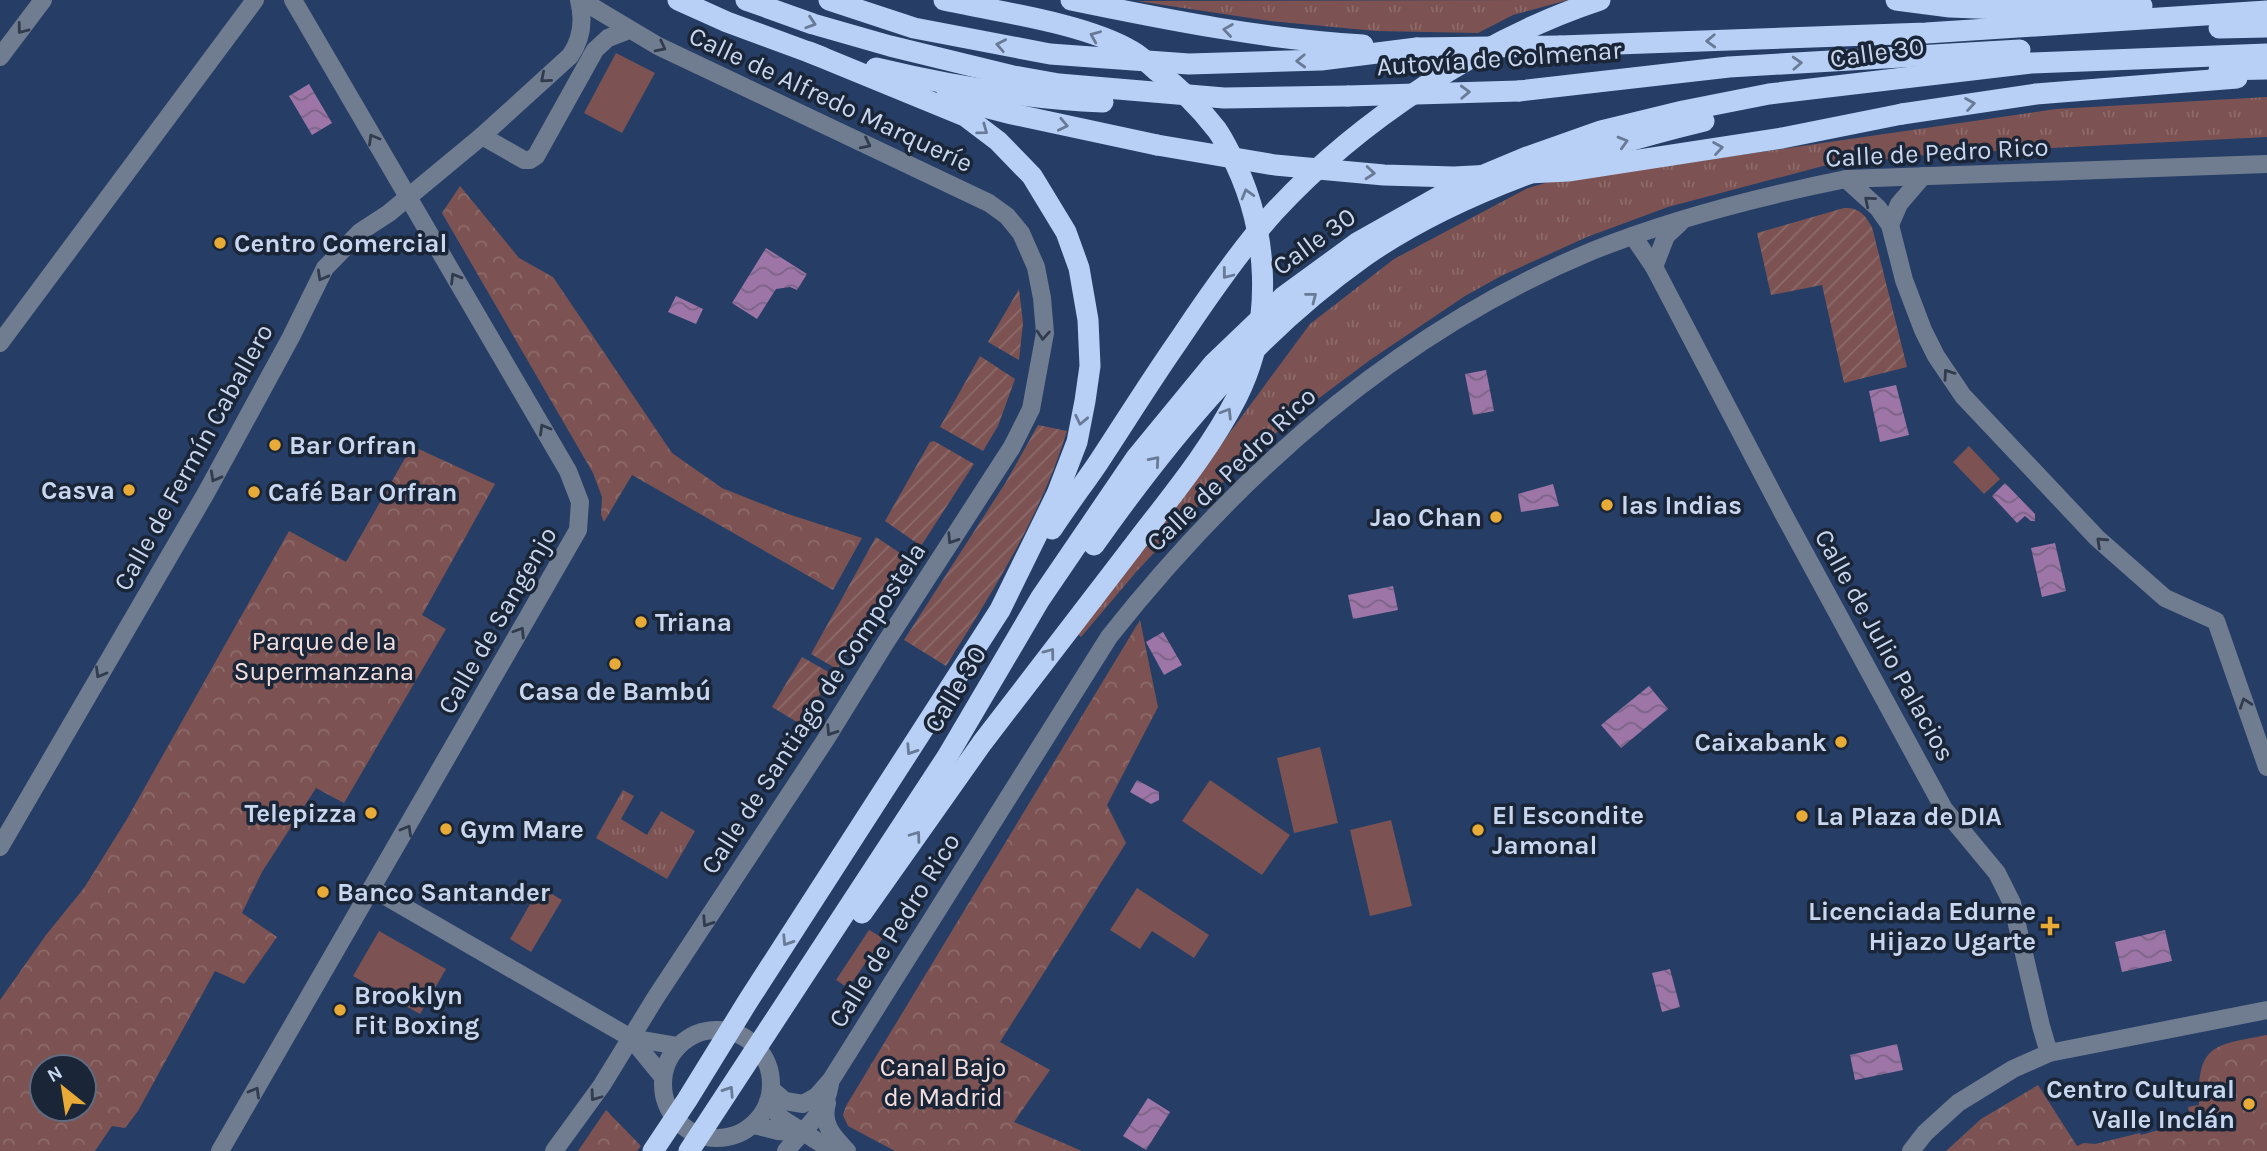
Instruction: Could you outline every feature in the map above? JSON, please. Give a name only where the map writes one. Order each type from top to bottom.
[{"type":"highway","points":[[678,0],[727,22],[809,52],[954,100],[1157,145],[1275,165],[1384,174],[1454,177],[1568,171],[1782,138],[1902,114],[2036,94],[2267,76]]},
{"type":"highway","name":"Autovía de Colmenar","points":[[746,0],[813,24],[890,46],[1013,76],[1115,91],[1224,98],[1519,90],[1742,66],[2030,50],[2267,43]]},
{"type":"highway","name":"Autovía de Colmenar","points":[[829,0],[914,28],[1050,54],[1189,64],[1321,60],[1418,48],[1560,46],[1926,33],[2267,11]]},
{"type":"highway","points":[[785,1006],[826,965],[982,743],[1194,465],[1237,396],[1259,335],[1263,299],[1262,264],[1255,219],[1242,176],[1218,131],[1177,86],[1132,51],[1085,31],[944,0]]},
{"type":"highway","points":[[1071,0],[1189,24],[1324,43],[1418,48]]},
{"type":"highway","name":"Calle 30","points":[[1000,610],[1204,303],[1272,214],[1313,173],[1357,136],[1448,72],[1543,23],[1600,0]]},
{"type":"highway","name":"Calle 30","points":[[1896,0],[1950,8],[2001,9],[2267,3]]},
{"type":"highway","points":[[1926,33],[2008,36],[2267,27]]},
{"type":"highway","points":[[809,52],[947,85],[1011,95],[1070,101],[1133,103],[1224,98]]},
{"type":"highway","points":[[653,1151],[1000,610],[1057,494],[1076,442],[1090,366],[1088,320],[1079,268],[1066,232],[1032,176],[998,141],[965,116],[809,52]]},
{"type":"highway","name":"Calle 30","points":[[695,1143],[947,757],[1040,599],[1136,458],[1214,363],[1283,297],[1357,243],[1433,199],[1527,157],[1601,131],[1769,94],[2031,62],[2267,54]]},
{"type":"highway","points":[[947,757],[1147,470],[1223,382],[1291,313],[1366,255],[1439,212],[1535,171],[1618,144],[1775,104],[1897,88],[2030,76],[2267,69]]},
{"type":"street","points":[[0,57],[43,0]]},
{"type":"street","points":[[0,343],[255,0]]},
{"type":"street","name":"Calle de Sangenjo","points":[[220,1151],[578,530],[580,502],[573,480],[293,0]]},
{"type":"street","name":"Calle de Fermín Caballero","points":[[0,847],[200,503],[291,337],[325,268],[360,232],[407,198],[482,136],[570,56],[582,29],[580,0]]},
{"type":"street","name":"Calle de Alfredo Marqueríe","points":[[580,0],[629,30],[989,203],[1007,216],[1021,233],[1036,267]]},
{"type":"street","points":[[482,136],[524,160],[536,156],[595,50],[608,38],[629,30]]},
{"type":"street","points":[[570,56],[578,56],[587,63]]},
{"type":"street","name":"Calle de Pedro Rico","points":[[769,1096],[803,1104],[817,1096],[831,1080],[1109,637],[1157,577],[1221,508],[1281,450],[1331,408],[1425,340],[1525,282],[1633,236],[1777,192],[1846,179],[2267,164]]},
{"type":"street","points":[[1890,225],[1899,204],[1923,176]]},
{"type":"street","points":[[1846,179],[1878,208],[1890,225],[1904,280],[1923,330],[1936,356],[1963,396],[2097,538],[2165,598],[2216,621],[2267,767]]},
{"type":"street","points":[[1654,267],[1666,236],[1682,221]]},
{"type":"street","name":"Calle de Julio Palacios","points":[[1633,236],[1654,267],[1944,809],[1997,873],[2012,903],[2049,1053]]},
{"type":"street","name":"Calle de Santiago de Compostela","points":[[554,1151],[602,1085],[1012,447],[1031,409],[1045,333],[1036,267]]},
{"type":"street","points":[[373,889],[631,1038],[678,1046]]},
{"type":"street","points":[[1911,1151],[1925,1133],[1958,1102],[2013,1069],[2049,1053],[2267,1010]]},
{"type":"street","points":[[769,1096],[754,1125],[737,1134],[695,1143],[667,1104],[663,1077],[678,1046],[694,1035],[712,1030],[730,1031],[745,1037],[758,1046],[767,1060],[769,1096],[780,1118],[833,1151]]},
{"type":"street","points":[[631,1038],[663,1077]]},
{"type":"street","name":"Calle de Pedro Rico","points":[[828,1101],[831,1080]]},
{"type":"street","points":[[786,1151],[828,1101]]},
{"type":"street","points":[[828,1101],[824,1113],[826,1125],[847,1151]]},
{"type":"street","points":[[754,1125],[801,1133]]},
{"type":"green space","points":[[1568,0],[1513,15],[1478,33],[1376,31],[1270,21],[1137,1]]},
{"type":"green space","points":[[616,53],[655,73],[622,133],[584,113]]},
{"type":"green space","points":[[2267,97],[2267,137],[1935,154],[1823,166],[1668,207],[1587,237],[1501,276],[1465,296],[1370,360],[1311,404],[1263,444],[1194,510],[1081,637],[1076,633],[1158,530],[1310,324],[1394,259],[1528,188],[1668,147],[1671,165],[2056,109]]},
{"type":"green space","points":[[460,186],[519,258],[553,277],[672,453],[722,488],[785,513],[862,538],[833,590],[632,475],[604,522],[601,515],[602,497],[593,473],[442,213]]},
{"type":"green space","points":[[1844,208],[1861,213],[1872,227],[1907,367],[1844,383],[1822,285],[1771,295],[1757,233]]},
{"type":"green space","points":[[1019,289],[1023,323],[1019,360],[988,342]]},
{"type":"green space","points":[[980,356],[1015,379],[998,426],[983,451],[940,427]]},
{"type":"green space","points":[[1038,425],[1067,431],[1056,462],[1030,523],[946,666],[904,640],[1006,482]]},
{"type":"green space","points":[[934,441],[974,464],[921,546],[885,521],[930,442]]},
{"type":"green space","name":"Parque de la Supermanzana","points":[[412,446],[495,484],[422,615],[446,629],[344,803],[316,788],[262,872],[242,913],[277,937],[244,984],[215,971],[138,1111],[125,1128],[112,1126],[95,1151],[0,1151],[0,1000],[46,935],[84,888],[127,819],[289,531],[346,562]]},
{"type":"green space","points":[[1969,446],[2000,479],[1984,494],[1953,462]]},
{"type":"green space","points":[[876,537],[909,559],[837,669],[811,654]]},
{"type":"green space","name":"Canal Bajo de Madrid","points":[[1140,620],[1158,707],[1107,805],[1126,843],[1000,1042],[1050,1070],[1014,1122],[1082,1151],[895,1151],[848,1126],[843,1115],[846,1106]]},
{"type":"green space","points":[[802,657],[832,674],[802,725],[772,707]]},
{"type":"green space","points":[[1320,747],[1338,823],[1294,833],[1277,758]]},
{"type":"green space","points":[[1210,780],[1290,835],[1262,875],[1182,821]]},
{"type":"green space","points":[[623,790],[634,796],[621,819],[647,835],[661,811],[695,831],[667,879],[596,838]]},
{"type":"green space","points":[[1391,820],[1412,906],[1370,916],[1350,830]]},
{"type":"green space","points":[[540,887],[562,900],[531,952],[510,939]]},
{"type":"green space","points":[[1137,888],[1209,935],[1194,958],[1152,931],[1140,949],[1110,930]]},
{"type":"green space","points":[[869,930],[883,938],[848,988],[836,980]]},
{"type":"green space","points":[[379,931],[446,969],[420,1014],[353,976]]},
{"type":"green space","points":[[2267,1035],[2267,1151],[1946,1151],[1981,1119],[2038,1085],[2077,1146],[2162,1129],[2164,1131],[2186,1124],[2187,1126],[2191,1123],[2188,1107],[2199,1105],[2201,1070],[2212,1051],[2222,1045]]},
{"type":"green space","points":[[606,1110],[641,1146],[637,1151],[578,1151]]},
{"type":"water","points":[[309,84],[332,123],[312,135],[289,96]]},
{"type":"water","points":[[766,248],[807,274],[797,290],[790,287],[776,289],[757,319],[732,303]]},
{"type":"water","points":[[676,296],[703,309],[696,324],[668,312]]},
{"type":"water","points":[[1486,370],[1494,411],[1473,415],[1465,374]]},
{"type":"water","points":[[1896,385],[1909,435],[1880,442],[1869,391]]},
{"type":"water","points":[[2005,483],[2035,514],[2035,521],[2025,516],[2017,523],[1992,496]]},
{"type":"water","points":[[1553,484],[1559,506],[1521,512],[1518,494]]},
{"type":"water","points":[[2055,543],[2066,591],[2042,597],[2031,548]]},
{"type":"water","points":[[1393,586],[1398,610],[1353,619],[1348,595]]},
{"type":"water","points":[[1163,632],[1182,665],[1164,675],[1146,642]]},
{"type":"water","points":[[1649,686],[1668,709],[1621,748],[1601,725]]},
{"type":"water","points":[[1137,780],[1159,792],[1159,800],[1151,804],[1130,792]]},
{"type":"water","points":[[2165,930],[2172,961],[2122,972],[2115,942]]},
{"type":"water","points":[[1670,969],[1680,1007],[1662,1012],[1652,973]]},
{"type":"water","points":[[1897,1044],[1903,1070],[1855,1080],[1850,1055]]},
{"type":"water","points":[[1148,1098],[1170,1112],[1146,1150],[1123,1136]]},
{"type":"place","name":"Centro Comercial","points":[[220,243]]},
{"type":"place","name":"Bar Orfran","points":[[275,445]]},
{"type":"place","name":"Casva","points":[[129,490]]},
{"type":"place","name":"Café Bar Orfran","points":[[254,492]]},
{"type":"place","name":"las Indias","points":[[1607,505]]},
{"type":"place","name":"Jao Chan","points":[[1496,517]]},
{"type":"place","name":"Triana","points":[[641,622]]},
{"type":"place","name":"Casa de Bambú","points":[[615,664]]},
{"type":"place","name":"Caixabank","points":[[1841,742]]},
{"type":"place","name":"Telepizza","points":[[371,813]]},
{"type":"place","name":"La Plaza de DIA","points":[[1802,816]]},
{"type":"place","name":"Gym Mare","points":[[446,829]]},
{"type":"place","name":"El Escondite Jamonal","points":[[1478,830]]},
{"type":"place","name":"Banco Santander","points":[[323,892]]},
{"type":"place","name":"Licenciada Edurne Hijazo Ugarte","points":[[2050,926]]},
{"type":"place","name":"Brooklyn Fit Boxing","points":[[340,1010]]},
{"type":"place","name":"Centro Cultural Valle Inclán","points":[[2249,1104]]}]
